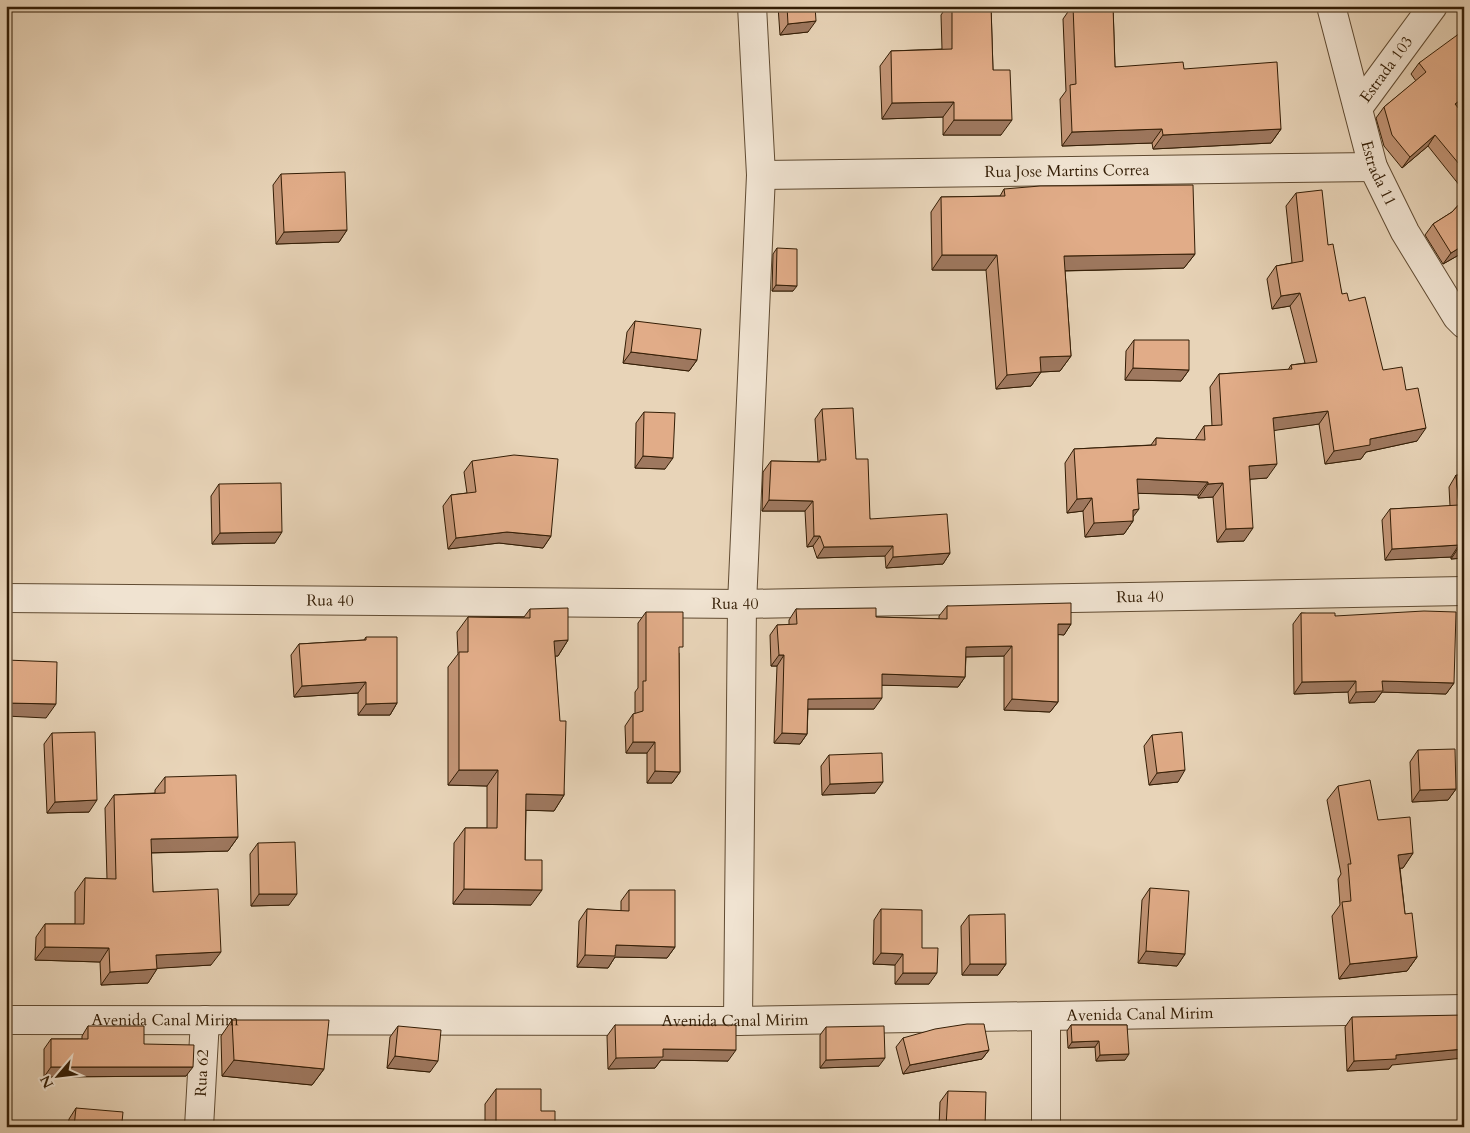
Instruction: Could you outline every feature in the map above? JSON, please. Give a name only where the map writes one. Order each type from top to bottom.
[{"type":"street","points":[[738,1020],[742,604],[761,175],[752,6]]},
{"type":"street","name":"Estrada 11","points":[[1331,6],[1373,167],[1405,232],[1457,317],[1464,324]]},
{"type":"street","name":"Estrada 103","points":[[1358,108],[1434,6]]},
{"type":"street","name":"Rua Jose Martins Correa","points":[[761,175],[1373,167]]},
{"type":"street","name":"Rua 40","points":[[6,598],[742,604],[1464,591]]},
{"type":"street","name":"Avenida Canal Mirim","points":[[6,1020],[738,1020],[1464,1009]]},
{"type":"street","points":[[1046,1016],[1046,1127]]},
{"type":"street","name":"Rua 62","points":[[199,1127],[205,1020]]},
{"type":"building","points":[[787,6],[815,6],[816,21],[788,24]]},
{"type":"building","points":[[952,6],[991,6],[993,70],[1010,70],[1012,120],[954,120],[954,102],[892,103],[891,51],[952,49]]},
{"type":"building","points":[[1073,6],[1113,6],[1115,67],[1183,62],[1184,69],[1277,62],[1281,129],[1163,135],[1162,129],[1072,132],[1070,85],[1076,84]]},
{"type":"building","points":[[1460,33],[1464,38],[1464,97],[1455,104],[1464,115],[1464,170],[1435,135],[1410,157],[1392,135],[1384,107],[1426,72],[1419,63]]},
{"type":"building","points":[[345,172],[347,230],[284,232],[281,174]]},
{"type":"building","points":[[1193,185],[1195,254],[1064,256],[1071,356],[1040,357],[1041,372],[1007,375],[997,255],[942,255],[941,197],[1005,196],[1004,189],[1040,186]]},
{"type":"building","points":[[1322,190],[1328,245],[1333,244],[1342,294],[1347,293],[1349,301],[1365,297],[1383,370],[1402,367],[1406,390],[1418,388],[1426,428],[1370,439],[1370,445],[1334,451],[1328,411],[1273,418],[1277,464],[1249,466],[1253,528],[1226,529],[1223,483],[1208,484],[1208,482],[1137,479],[1139,509],[1133,510],[1133,521],[1094,523],[1092,498],[1077,499],[1074,449],[1156,445],[1156,438],[1205,440],[1204,426],[1222,425],[1219,374],[1292,369],[1291,365],[1317,362],[1300,293],[1281,296],[1276,266],[1303,261],[1296,193]]},
{"type":"building","points":[[1464,199],[1464,245],[1451,253],[1433,224],[1452,212]]},
{"type":"building","points":[[777,248],[797,249],[797,286],[776,285]]},
{"type":"building","points":[[635,321],[701,329],[697,360],[631,352]]},
{"type":"building","points":[[1134,340],[1189,340],[1189,370],[1133,368]]},
{"type":"building","points":[[853,408],[856,459],[868,459],[870,519],[947,514],[950,553],[893,557],[893,546],[824,547],[820,536],[814,536],[813,501],[769,500],[771,461],[820,462],[820,460],[826,460],[822,409]]},
{"type":"building","points":[[644,412],[675,413],[673,458],[643,456]]},
{"type":"building","points":[[514,455],[558,459],[551,536],[507,532],[456,538],[451,495],[476,492],[472,461]]},
{"type":"building","points":[[1456,475],[1464,475],[1464,547],[1459,547],[1459,545],[1392,549],[1390,509],[1459,505]]},
{"type":"building","points":[[281,483],[282,532],[220,533],[219,484]]},
{"type":"building","points":[[1071,603],[1071,624],[1058,624],[1058,702],[1012,699],[1012,646],[966,647],[965,677],[882,674],[882,698],[808,699],[807,734],[782,733],[784,655],[779,655],[777,625],[797,624],[796,609],[876,608],[876,617],[947,619],[947,606]]},
{"type":"building","points":[[568,608],[568,640],[554,641],[560,721],[566,721],[564,795],[526,794],[525,860],[542,860],[542,890],[464,889],[465,828],[497,828],[498,770],[459,770],[459,652],[468,652],[468,617],[530,618],[530,609]]},
{"type":"building","points":[[1424,611],[1456,612],[1454,683],[1382,681],[1383,691],[1356,692],[1356,681],[1302,682],[1301,613],[1335,613],[1335,616]]},
{"type":"building","points":[[646,612],[683,612],[683,647],[679,647],[680,772],[655,771],[655,742],[633,742],[633,714],[643,711],[643,681],[646,681]]},
{"type":"building","points":[[366,637],[397,637],[397,703],[366,704],[366,682],[302,686],[299,644],[366,640]]},
{"type":"building","points":[[6,660],[57,662],[56,704],[6,703]]},
{"type":"building","points":[[95,732],[97,800],[55,802],[52,733]]},
{"type":"building","points":[[1182,732],[1185,770],[1157,773],[1152,735]]},
{"type":"building","points":[[1455,749],[1456,789],[1420,790],[1418,750]]},
{"type":"building","points":[[882,753],[883,782],[830,784],[829,755]]},
{"type":"building","points":[[236,775],[238,837],[151,839],[153,892],[218,889],[221,952],[156,955],[157,969],[110,972],[109,948],[45,947],[45,924],[84,924],[85,878],[116,879],[114,795],[165,793],[165,777]]},
{"type":"building","points":[[1370,780],[1378,820],[1410,817],[1413,853],[1398,855],[1405,914],[1412,913],[1417,957],[1350,964],[1342,902],[1351,901],[1348,864],[1351,864],[1338,786]]},
{"type":"building","points":[[295,842],[297,894],[259,894],[258,843]]},
{"type":"building","points":[[1150,888],[1189,891],[1185,954],[1146,951]]},
{"type":"building","points":[[629,890],[675,890],[675,947],[616,945],[615,956],[585,955],[587,909],[629,911]]},
{"type":"building","points":[[881,909],[922,910],[922,948],[938,948],[937,973],[903,973],[903,954],[881,953]]},
{"type":"building","points":[[1005,914],[1006,964],[970,964],[969,915]]},
{"type":"building","points":[[1464,1015],[1464,1049],[1396,1055],[1396,1059],[1354,1061],[1352,1017]]},
{"type":"building","points":[[232,1020],[329,1020],[324,1069],[234,1060]]},
{"type":"building","points":[[967,1024],[984,1024],[989,1050],[910,1065],[903,1038],[935,1029]]},
{"type":"building","points":[[615,1025],[736,1025],[736,1050],[663,1049],[663,1057],[616,1058]]},
{"type":"building","points":[[1071,1025],[1127,1025],[1129,1054],[1100,1055],[1099,1041],[1072,1042]]},
{"type":"building","points":[[88,1026],[144,1026],[144,1044],[194,1045],[193,1067],[51,1067],[51,1039],[88,1039]]},
{"type":"building","points":[[398,1026],[441,1030],[438,1061],[395,1056]]},
{"type":"building","points":[[884,1026],[885,1058],[826,1060],[826,1027]]},
{"type":"building","points":[[496,1089],[541,1089],[541,1111],[555,1111],[555,1127],[496,1127]]},
{"type":"building","points":[[948,1091],[986,1092],[985,1127],[946,1127]]},
{"type":"building","points":[[76,1108],[123,1112],[122,1122],[176,1127],[74,1127]]}]
